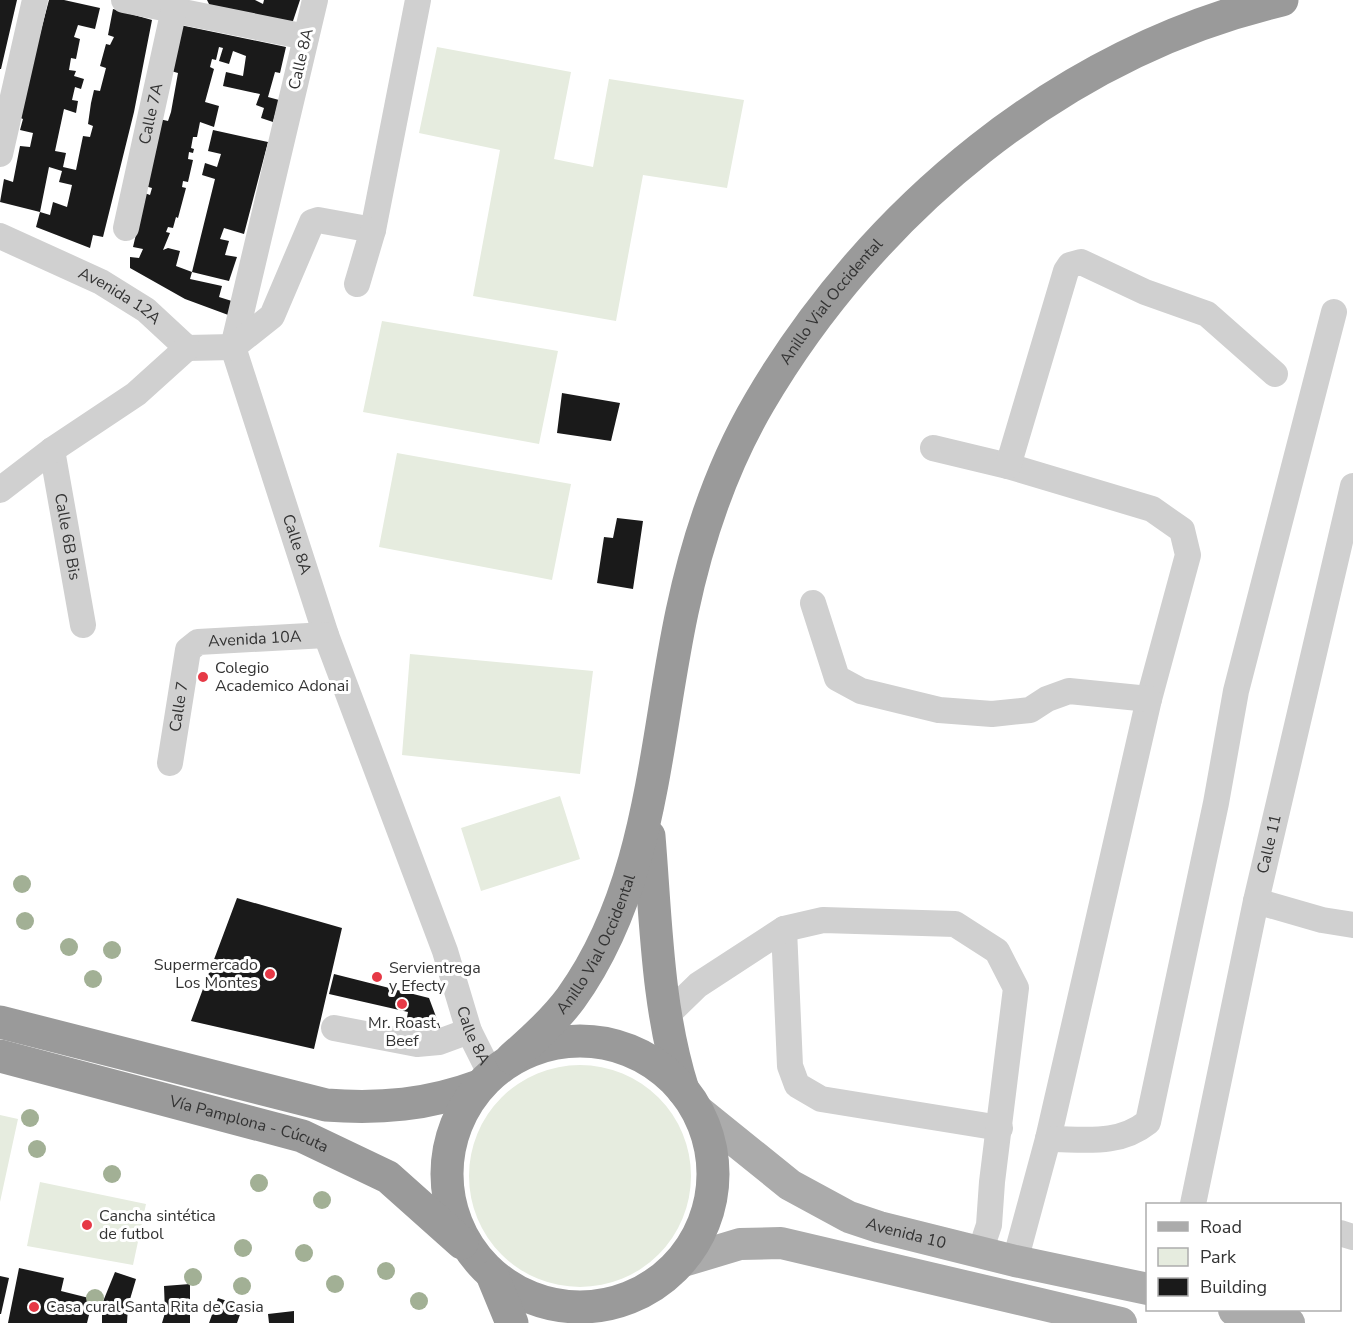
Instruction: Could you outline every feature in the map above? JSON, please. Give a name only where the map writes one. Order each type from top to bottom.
[{"type":"highway","name":"Anillo Vial Occidental","points":[[494,1073],[540,1033],[571,998],[619,910],[636,859],[647,812],[682,612],[698,550],[715,500],[758,405],[815,318],[879,243],[916,206],[956,170],[1039,107],[1077,82],[1154,41],[1244,9],[1281,0]]},
{"type":"highway","name":"Anillo Vial Occidental","points":[[647,812],[659,963],[666,1016],[675,1064],[709,1140],[713,1172],[710,1204],[698,1235],[680,1262],[656,1284]]},
{"type":"highway","name":"Vía Pamplona - Cúcuta","points":[[0,1022],[326,1105],[367,1108],[448,1098],[537,1047],[563,1041],[590,1040],[616,1045],[642,1056],[664,1070],[690,1100]]},
{"type":"highway","name":"Vía Pamplona - Cúcuta","points":[[0,1056],[302,1136],[388,1177],[468,1248]]},
{"type":"highway","points":[[494,1073],[459,1118],[452,1136],[446,1165],[448,1194],[468,1248],[494,1276],[518,1293],[545,1304],[574,1308],[603,1306],[631,1298],[656,1284]]},
{"type":"highway","points":[[494,1276],[512,1323]]},
{"type":"highway","points":[[639,1323],[656,1284]]},
{"type":"main road","name":"Avenida 10","points":[[690,1100],[768,1169],[823,1205],[879,1227],[1015,1261],[1146,1289]]},
{"type":"main road","points":[[680,1262],[740,1244],[781,1243],[1121,1323]]},
{"type":"main road","points":[[1238,1311],[1289,1323]]},
{"type":"street","points":[[0,154],[4,112],[35,0]]},
{"type":"street","points":[[124,0],[174,5],[306,37]]},
{"type":"street","name":"Calle 8A","points":[[315,0],[233,347],[326,635],[445,951],[469,1031],[494,1073]]},
{"type":"street","points":[[357,284],[373,230],[418,0]]},
{"type":"street","name":"Calle 7A","points":[[126,228],[174,5]]},
{"type":"street","points":[[0,490],[52,450],[136,394],[187,348],[233,347],[272,316],[312,222],[318,220],[373,230]]},
{"type":"street","name":"Avenida 12A","points":[[0,236],[101,282],[146,310],[187,348]]},
{"type":"street","points":[[1008,466],[1066,271],[1070,265],[1082,262],[1145,292],[1207,314],[1275,374]]},
{"type":"street","points":[[1048,1139],[1116,1139],[1134,1134],[1148,1122],[1216,802],[1236,691],[1334,312]]},
{"type":"street","points":[[933,448],[1008,466],[1152,509],[1182,530],[1188,555],[1149,699],[1048,1139],[1015,1261]]},
{"type":"street","name":"Calle 6B Bis","points":[[52,450],[82,625]]},
{"type":"street","name":"Calle 11","points":[[1193,1203],[1256,901],[1353,486]]},
{"type":"street","points":[[813,603],[837,678],[861,691],[939,710],[992,714],[1030,710],[1047,699],[1069,691],[1149,699]]},
{"type":"street","name":"Avenida 10A","points":[[188,650],[198,642],[326,635]]},
{"type":"street","name":"Calle 7","points":[[170,763],[188,650]]},
{"type":"street","points":[[1256,901],[1322,920],[1353,925]]},
{"type":"street","points":[[666,1016],[698,985],[784,929],[823,920],[955,924],[997,951],[1017,988],[992,1182],[989,1225],[980,1252]]},
{"type":"street","points":[[784,929],[790,1065],[797,1085],[821,1099],[1000,1128]]},
{"type":"street","points":[[334,1028],[417,1044],[439,1042],[469,1031]]},
{"type":"green space","points":[[437,47],[571,72],[554,159],[593,167],[609,79],[744,100],[727,188],[643,175],[616,321],[473,296],[500,150],[419,133]]},
{"type":"green space","points":[[382,321],[558,351],[539,444],[363,412]]},
{"type":"green space","points":[[397,453],[571,484],[552,580],[379,547]]},
{"type":"green space","points":[[410,654],[593,671],[580,774],[402,755]]},
{"type":"green space","points":[[560,796],[580,859],[481,891],[461,828]]},
{"type":"green space","points":[[580,1065],[602,1067],[622,1073],[650,1090],[666,1106],[683,1134],[689,1154],[691,1176],[689,1198],[683,1218],[666,1246],[650,1262],[622,1279],[602,1285],[580,1287],[558,1285],[538,1279],[510,1262],[494,1246],[477,1218],[471,1198],[469,1176],[471,1154],[477,1134],[494,1106],[510,1090],[538,1073],[558,1067]]},
{"type":"green space","points":[[0,1115],[18,1119],[0,1202]]},
{"type":"green space","name":"Cancha sintética de futbol","points":[[40,1182],[146,1204],[133,1265],[27,1246]]},
{"type":"building","points":[[0,0],[17,0],[1,69],[0,69]]},
{"type":"building","points":[[49,0],[64,0],[100,8],[95,29],[78,25],[74,37],[80,39],[76,59],[71,58],[69,70],[76,71],[74,76],[84,79],[81,89],[75,87],[72,100],[78,101],[76,113],[64,109],[55,151],[66,153],[63,167],[76,170],[83,136],[90,137],[93,126],[88,124],[91,103],[94,90],[100,91],[106,68],[100,66],[106,44],[110,45],[114,37],[108,35],[113,9],[152,20],[134,112],[103,237],[93,235],[90,248],[36,227],[40,212],[0,202],[4,179],[13,182],[20,146],[30,147],[33,133],[20,130],[23,119],[18,117]],"holes":[[[49,167],[62,171],[59,182],[72,185],[67,207],[53,202],[50,215],[40,212]]]},
{"type":"building","points":[[207,0],[255,0],[263,4],[264,0],[300,0],[292,24],[210,6]]},
{"type":"building","points":[[180,25],[286,47],[280,73],[275,72],[268,97],[279,100],[273,122],[261,118],[264,108],[256,105],[260,94],[223,86],[226,72],[243,76],[246,56],[233,51],[229,64],[219,61],[223,48],[219,47],[216,60],[212,59],[210,67],[214,69],[205,102],[219,106],[214,127],[200,122],[197,137],[193,137],[191,148],[194,149],[193,153],[189,152],[188,159],[193,160],[188,182],[183,181],[182,187],[186,188],[178,218],[176,217],[173,228],[168,227],[166,232],[170,233],[163,250],[168,248],[180,251],[176,266],[192,272],[190,279],[222,286],[219,297],[235,302],[231,316],[185,299],[130,268],[130,257],[139,258],[143,249],[133,247],[142,209],[142,192],[150,195],[152,188],[141,185],[159,119],[168,121],[171,112],[178,73],[171,71]]},
{"type":"building","points":[[213,130],[268,142],[244,234],[224,228],[220,239],[229,241],[225,255],[237,257],[229,281],[192,272],[215,179],[202,175],[205,163],[217,167],[221,154],[208,151]]},
{"type":"building","points":[[562,393],[620,403],[611,441],[557,433]]},
{"type":"building","points":[[617,518],[643,521],[633,589],[597,583],[604,537],[613,538]]},
{"type":"building","name":"Supermercado Los Montes","points":[[237,898],[342,928],[314,1049],[191,1021]]},
{"type":"building","name":"Mr. Roast Beef","points":[[334,974],[429,998],[441,1030],[406,1023],[408,1012],[329,994]]},
{"type":"building","name":"Casa cural Santa Rita de Casia","points":[[19,1268],[64,1278],[61,1291],[93,1299],[87,1323],[8,1323]]},
{"type":"building","points":[[115,1272],[136,1279],[128,1306],[127,1323],[102,1323],[102,1304]]},
{"type":"building","points":[[0,1276],[9,1278],[1,1314],[0,1314]]},
{"type":"building","points":[[190,1284],[190,1323],[162,1323],[165,1313],[164,1286]]},
{"type":"building","points":[[218,1298],[243,1306],[237,1323],[209,1323]]},
{"type":"building","points":[[294,1311],[294,1323],[269,1323],[268,1314]]},
{"type":"place","name":"Colegio Academico Adonai","points":[[203,677]]},
{"type":"place","name":"Supermercado Los Montes","points":[[270,974]]},
{"type":"place","name":"Servientrega y Efecty","points":[[377,977]]},
{"type":"place","name":"Mr. Roast Beef","points":[[402,1004]]},
{"type":"place","name":"Cancha sintética de futbol","points":[[87,1225]]},
{"type":"place","name":"Casa cural Santa Rita de Casia","points":[[34,1307]]}]
